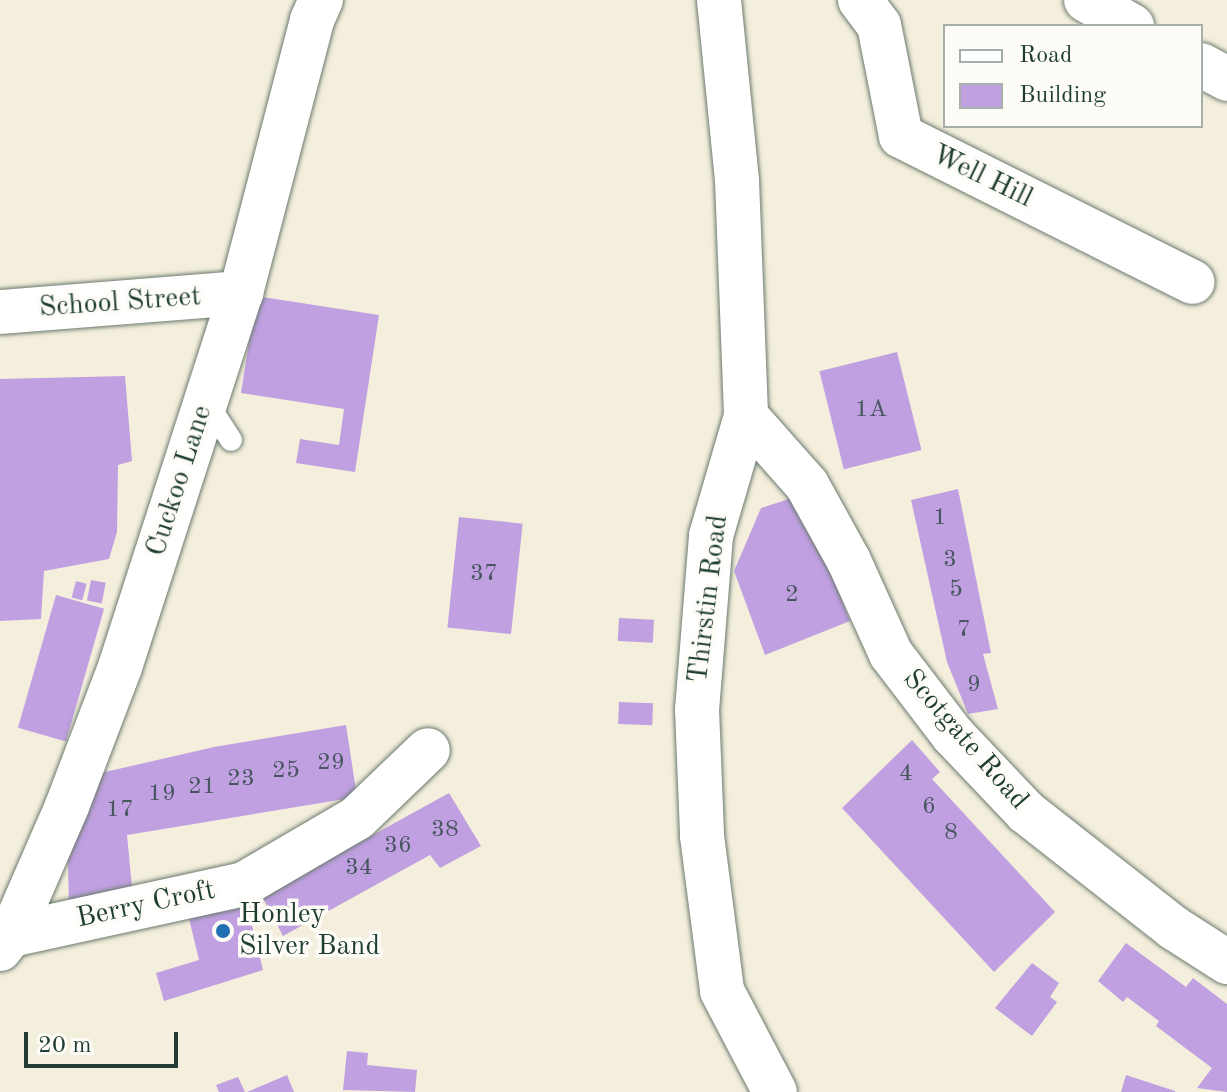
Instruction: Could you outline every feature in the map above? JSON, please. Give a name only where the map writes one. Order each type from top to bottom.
[{"type":"street","name":"Cuckoo Lane","points":[[6,942],[120,667],[241,293],[312,20],[321,0]]},
{"type":"street","name":"Thirstin Road","points":[[719,0],[737,180],[746,416],[711,536],[697,709],[702,836],[722,991],[775,1092]]},
{"type":"street","name":"Well Hill","points":[[860,0],[879,25],[901,136],[1193,282]]},
{"type":"street","points":[[1086,0],[1128,24]]},
{"type":"street","points":[[1203,66],[1227,79]]},
{"type":"street","name":"School Street","points":[[0,312],[241,293]]},
{"type":"street","name":"Scotgate Road","points":[[746,416],[807,485],[849,561],[891,654],[953,735],[1026,812],[1174,928],[1227,962]]},
{"type":"street","name":"Berry Croft","points":[[6,942],[244,884],[357,818],[428,750]]},
{"type":"lane","points":[[206,402],[231,440]]},
{"type":"building","points":[[256,296],[379,315],[355,472],[296,463],[300,439],[339,445],[344,409],[241,393]]},
{"type":"building","points":[[897,352],[921,450],[844,469],[819,371]]},
{"type":"building","points":[[125,376],[132,461],[118,465],[117,532],[109,559],[44,571],[41,619],[0,621],[0,379]]},
{"type":"building","points":[[958,489],[991,653],[983,654],[998,709],[968,714],[947,662],[911,500]]},
{"type":"building","points":[[801,495],[850,621],[765,655],[734,571],[761,508]]},
{"type":"building","points":[[459,517],[523,524],[511,634],[447,627]]},
{"type":"building","points":[[91,580],[106,583],[102,603],[87,601]]},
{"type":"building","points":[[76,581],[87,584],[82,600],[72,597]]},
{"type":"building","points":[[56,595],[104,609],[66,741],[18,728]]},
{"type":"building","points":[[619,618],[654,620],[653,643],[618,641]]},
{"type":"building","points":[[619,702],[653,703],[652,725],[618,724]]},
{"type":"building","points":[[346,725],[357,797],[127,835],[132,887],[69,906],[67,825],[92,775],[214,747]]},
{"type":"building","points":[[912,740],[940,772],[932,779],[1055,912],[994,972],[842,808]]},
{"type":"building","points":[[449,793],[481,846],[440,868],[430,855],[283,936],[262,896]]},
{"type":"building","name":"Honley Silver Band","points":[[243,889],[263,970],[164,1001],[156,973],[199,960],[185,902]]},
{"type":"building","points":[[1126,943],[1186,987],[1193,978],[1227,1004],[1227,1092],[1197,1088],[1212,1068],[1156,1026],[1159,1021],[1127,997],[1123,1002],[1098,981]]},
{"type":"building","points":[[1032,963],[1059,983],[1050,997],[1057,1002],[1032,1036],[995,1008]]},
{"type":"building","points":[[347,1051],[368,1053],[367,1065],[417,1070],[415,1092],[343,1090]]},
{"type":"building","points":[[287,1075],[294,1092],[247,1092]]},
{"type":"building","points":[[1126,1075],[1175,1091],[1175,1092],[1121,1092]]},
{"type":"building","points":[[238,1077],[245,1092],[219,1092],[216,1085]]},
{"type":"place","name":"Honley Silver Band","points":[[223,931]]}]
